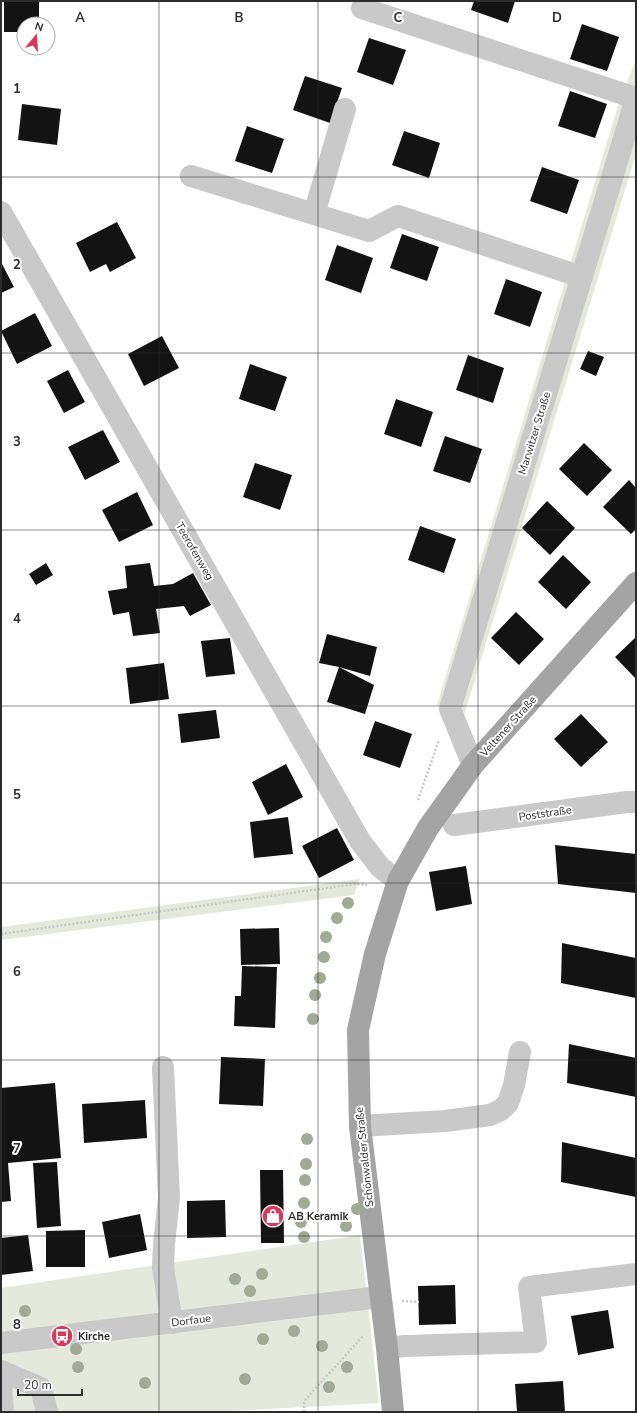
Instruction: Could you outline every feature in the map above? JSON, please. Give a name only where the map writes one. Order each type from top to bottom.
[{"type":"main road","name":"Veltener Straße","points":[[398,881],[428,828],[473,765],[636,583]]},
{"type":"main road","name":"Schönwalder Straße","points":[[393,1412],[387,1348],[360,1126],[358,1030],[375,954],[398,881]]},
{"type":"street","points":[[362,8],[636,98]]},
{"type":"street","name":"Marwitzer Straße","points":[[450,709],[636,98]]},
{"type":"street","points":[[314,214],[345,109]]},
{"type":"street","points":[[191,176],[369,231],[398,216],[582,277]]},
{"type":"street","name":"Teerofenweg","points":[[1,212],[360,841],[380,866],[398,881]]},
{"type":"street","points":[[450,709],[473,765]]},
{"type":"street","name":"Poststraße","points":[[454,825],[636,802]]},
{"type":"street","points":[[360,1126],[445,1121],[490,1114],[501,1110],[508,1104],[520,1052]]},
{"type":"street","points":[[163,1067],[169,1198],[164,1244],[164,1268],[172,1323]]},
{"type":"street","points":[[387,1348],[405,1346],[536,1342],[529,1287],[636,1274]]},
{"type":"street","name":"Dorfaue","points":[[1,1344],[380,1297]]},
{"type":"street","points":[[1,1371],[41,1388],[47,1412]]},
{"type":"street","points":[[1,1384],[3,1412]]},
{"type":"path","points":[[418,800],[450,709]]},
{"type":"path","points":[[1,934],[356,884],[370,885]]},
{"type":"path","points":[[402,1301],[418,1302]]},
{"type":"path","points":[[304,1412],[304,1400],[364,1334]]},
{"type":"shaded area","points":[[636,59],[636,154],[464,715],[437,705],[617,109]]},
{"type":"shaded area","points":[[360,879],[354,895],[1,940],[1,927]]},
{"type":"shaded area","points":[[360,1235],[379,1403],[214,1412],[1,1412],[1,1288]]},
{"type":"building","points":[[4,1],[39,1],[39,16],[16,16],[16,32],[4,32]]},
{"type":"building","points":[[474,1],[515,1],[508,23],[471,10]]},
{"type":"building","points":[[582,24],[619,37],[607,71],[570,59]]},
{"type":"building","points":[[369,38],[406,50],[393,85],[357,72]]},
{"type":"building","points":[[305,76],[342,88],[330,123],[293,110]]},
{"type":"building","points":[[570,91],[607,104],[595,138],[558,126]]},
{"type":"building","points":[[22,104],[61,109],[57,145],[18,140]]},
{"type":"building","points":[[247,126],[284,139],[272,173],[235,161]]},
{"type":"building","points":[[404,131],[440,143],[429,178],[392,165]]},
{"type":"building","points":[[542,167],[579,180],[567,214],[530,201]]},
{"type":"building","points":[[117,222],[136,258],[110,272],[106,264],[90,272],[76,243]]},
{"type":"building","points":[[402,234],[439,247],[427,281],[390,268]]},
{"type":"building","points":[[337,245],[373,258],[361,293],[325,280]]},
{"type":"building","points":[[1,262],[14,287],[1,293]]},
{"type":"building","points":[[506,279],[542,292],[530,327],[494,314]]},
{"type":"building","points":[[35,313],[52,346],[17,364],[1,331]]},
{"type":"building","points":[[162,336],[179,368],[144,386],[128,354]]},
{"type":"building","points":[[588,351],[604,357],[596,376],[580,369]]},
{"type":"building","points":[[468,355],[504,368],[493,403],[456,390]]},
{"type":"building","points":[[250,364],[287,377],[275,411],[239,399]]},
{"type":"building","points":[[68,370],[85,402],[64,413],[47,381]]},
{"type":"building","points":[[396,399],[433,412],[421,447],[384,434]]},
{"type":"building","points":[[103,430],[120,462],[85,480],[68,447]]},
{"type":"building","points":[[445,436],[482,449],[470,483],[433,471]]},
{"type":"building","points":[[584,443],[612,470],[587,496],[559,469]]},
{"type":"building","points":[[255,463],[292,475],[280,510],[243,497]]},
{"type":"building","points":[[629,480],[636,488],[636,529],[631,534],[603,507]]},
{"type":"building","points":[[137,492],[153,525],[119,542],[102,510]]},
{"type":"building","points":[[547,501],[575,528],[550,555],[522,528]]},
{"type":"building","points":[[420,526],[456,539],[444,573],[408,560]]},
{"type":"building","points":[[563,555],[591,582],[566,609],[538,582]]},
{"type":"building","points":[[46,563],[53,575],[36,585],[29,574]]},
{"type":"building","points":[[150,563],[154,586],[173,584],[193,573],[211,605],[190,616],[184,606],[156,609],[160,633],[133,636],[129,612],[113,615],[108,591],[127,588],[125,566]]},
{"type":"building","points":[[516,612],[544,639],[519,665],[491,638]]},
{"type":"building","points":[[327,634],[377,647],[370,676],[319,663]]},
{"type":"building","points":[[636,637],[636,679],[615,657]]},
{"type":"building","points":[[230,638],[235,674],[206,677],[201,641]]},
{"type":"building","points":[[164,663],[169,699],[130,704],[126,668]]},
{"type":"building","points":[[339,667],[374,685],[365,714],[327,702]]},
{"type":"building","points":[[216,710],[220,738],[181,743],[178,714]]},
{"type":"building","points":[[581,714],[608,742],[581,767],[554,739]]},
{"type":"building","points":[[375,721],[412,734],[400,768],[363,755]]},
{"type":"building","points":[[286,764],[303,797],[268,815],[252,782]]},
{"type":"building","points":[[288,817],[293,854],[254,858],[250,822]]},
{"type":"building","points":[[337,828],[354,860],[319,878],[302,846]]},
{"type":"building","points":[[555,845],[636,854],[636,893],[558,884]]},
{"type":"building","points":[[466,866],[472,904],[436,911],[429,872]]},
{"type":"building","points":[[279,928],[280,964],[241,965],[240,929]]},
{"type":"building","points":[[562,943],[636,958],[636,998],[561,983]]},
{"type":"building","points":[[242,966],[277,967],[275,1028],[234,1026],[235,996],[241,996]]},
{"type":"building","points":[[569,1044],[636,1058],[636,1097],[567,1083]]},
{"type":"building","points":[[221,1057],[265,1059],[263,1106],[219,1104]]},
{"type":"building","points":[[55,1083],[61,1158],[8,1163],[11,1201],[1,1202],[1,1088]]},
{"type":"building","points":[[145,1100],[147,1138],[84,1143],[82,1104]]},
{"type":"building","points":[[562,1142],[636,1158],[636,1197],[561,1182]]},
{"type":"building","points":[[57,1162],[61,1226],[37,1228],[33,1163]]},
{"type":"building","points":[[260,1170],[283,1170],[284,1243],[261,1243]]},
{"type":"building","points":[[225,1200],[226,1237],[187,1238],[187,1201]]},
{"type":"building","points":[[140,1214],[147,1250],[109,1258],[102,1222]]},
{"type":"building","points":[[85,1230],[85,1267],[46,1267],[46,1231]]},
{"type":"building","points":[[28,1235],[33,1271],[1,1275],[1,1238]]},
{"type":"building","points":[[455,1285],[456,1324],[419,1325],[418,1286]]},
{"type":"building","points":[[608,1310],[614,1348],[578,1355],[571,1316]]},
{"type":"building","points":[[563,1381],[565,1412],[517,1412],[515,1384]]},
{"type":"place","name":"AB Keramik","points":[[273,1216]]},
{"type":"place","name":"Kirche","points":[[62,1336]]}]
